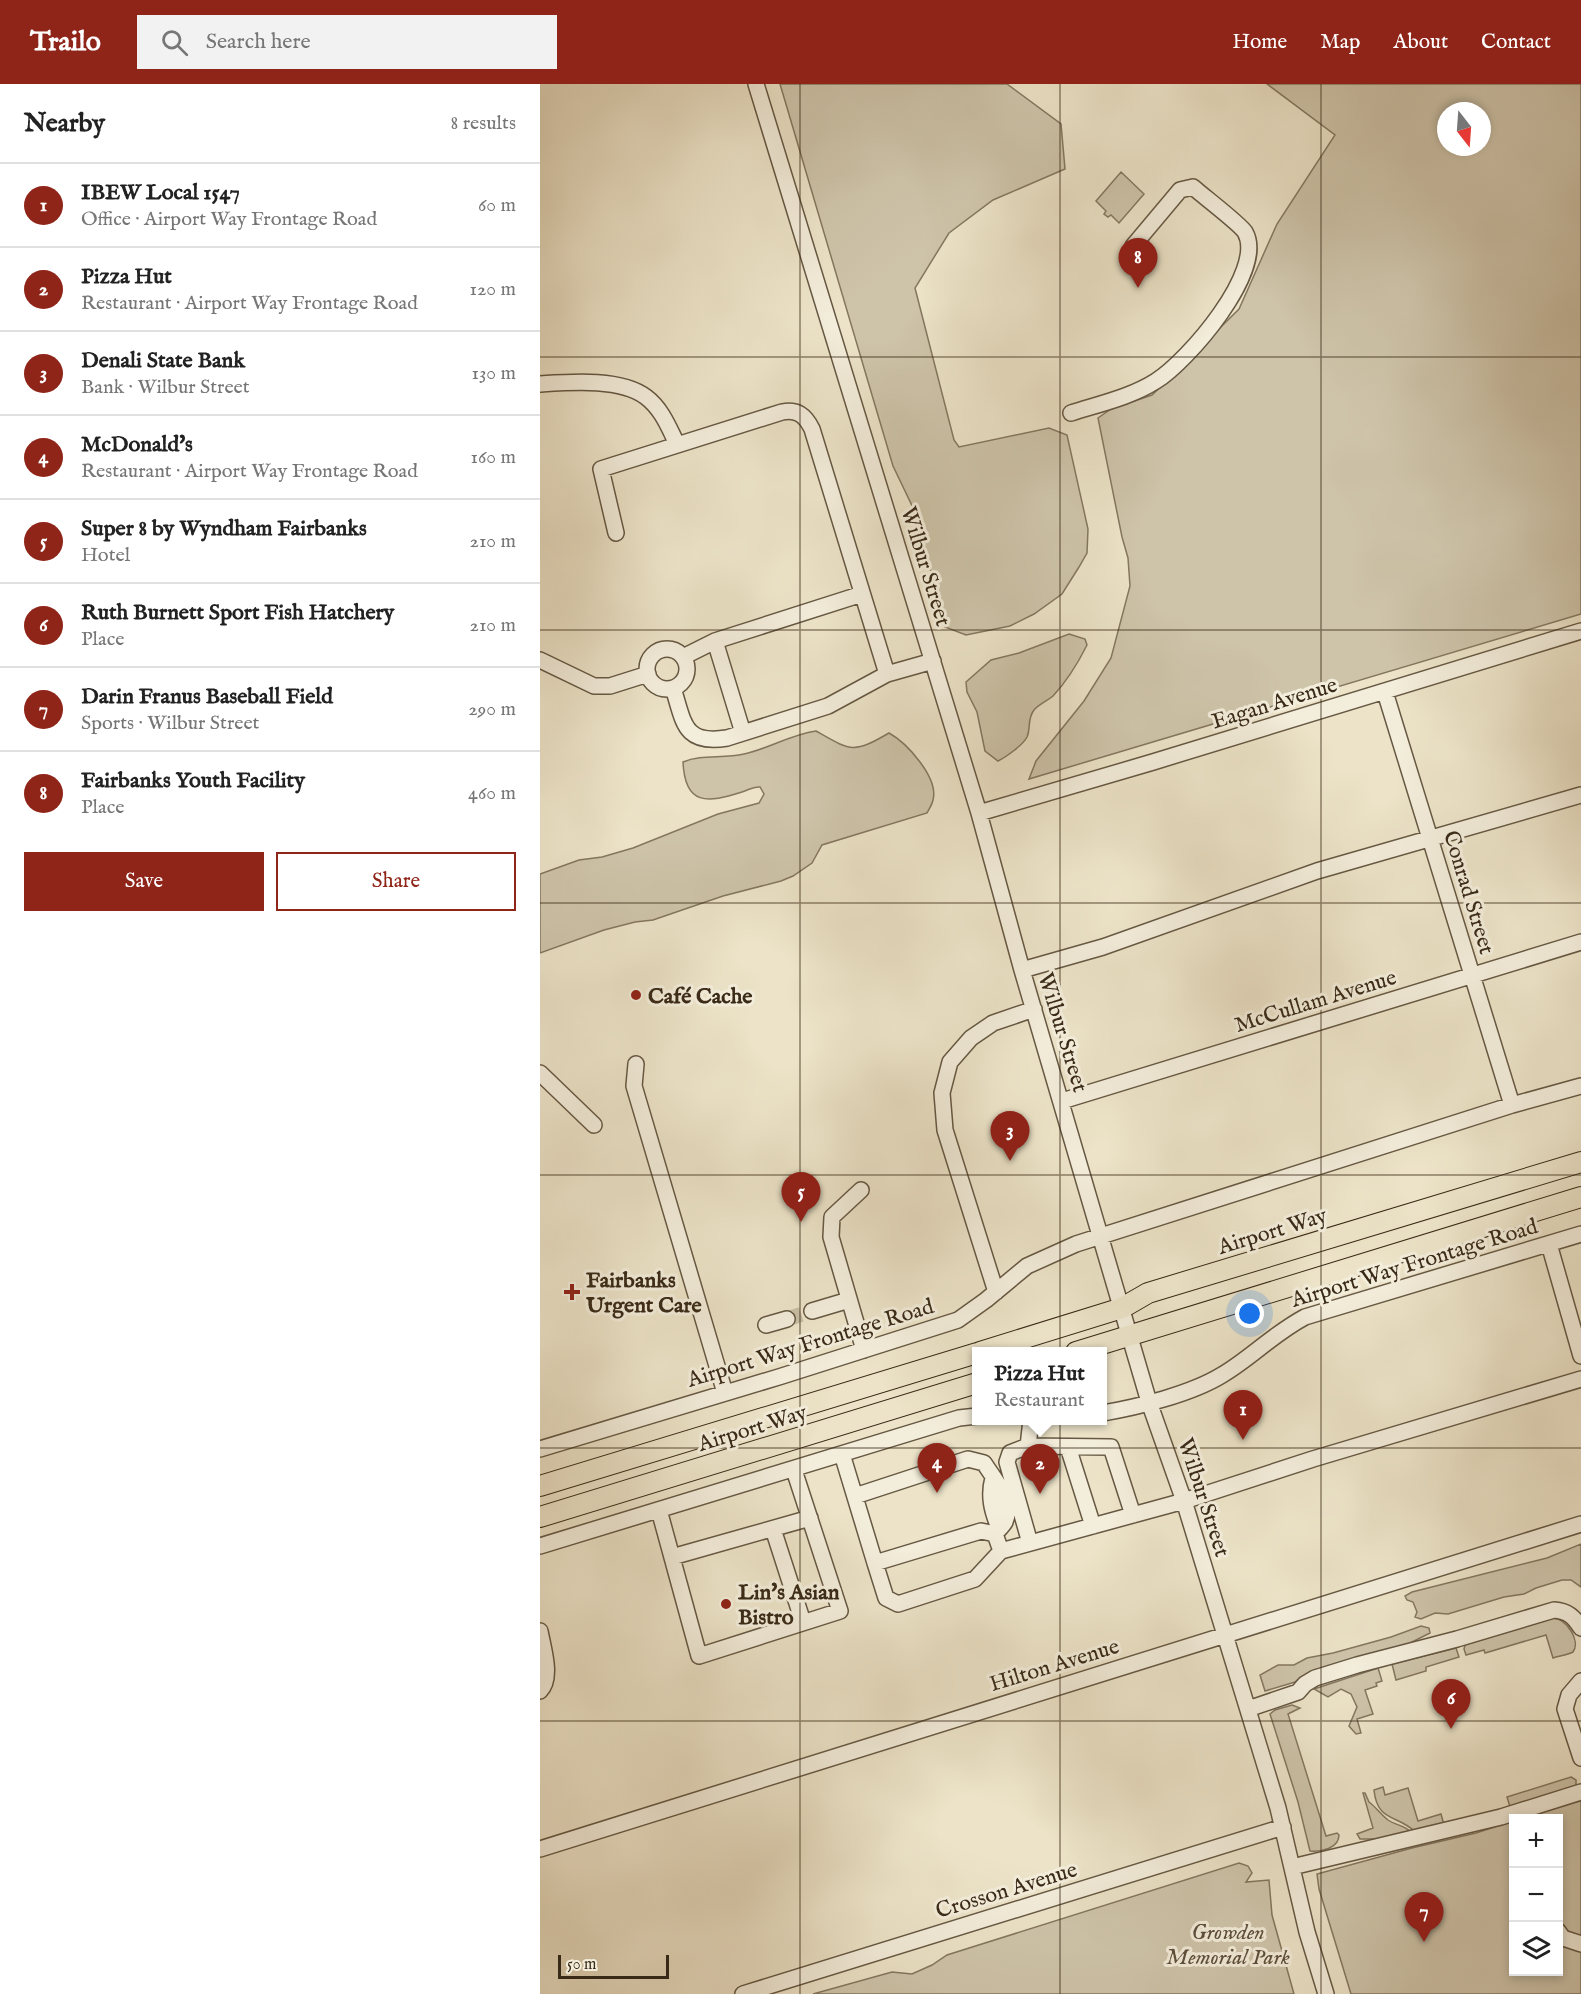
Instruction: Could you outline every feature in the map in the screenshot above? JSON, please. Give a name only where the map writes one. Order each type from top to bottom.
[{"type":"main road","name":"Airport Way","points":[[995,1347],[1122,1308],[1148,1293],[1581,1162]]},
{"type":"main road","points":[[1092,1347],[1581,1197]]},
{"type":"main road","name":"Airport Way","points":[[540,1486],[972,1354]]},
{"type":"main road","name":"Airport Way","points":[[540,1517],[972,1385]]},
{"type":"street","name":"Wilbur Street","points":[[756,84],[933,661],[1149,1402],[1185,1501],[1248,1709],[1283,1827],[1307,1932],[1326,1994]]},
{"type":"street","points":[[1071,413],[1142,389],[1159,379],[1185,356],[1228,305],[1248,266],[1249,249],[1245,232],[1193,188],[1180,190],[1133,246]]},
{"type":"street","points":[[540,384],[570,382],[625,386],[646,397],[663,416],[677,444]]},
{"type":"street","points":[[616,532],[601,469],[782,412],[790,410],[801,414],[807,418],[812,429],[887,674]]},
{"type":"street","points":[[683,657],[715,641],[862,594]]},
{"type":"street","name":"Eagan Avenue","points":[[978,813],[1581,631]]},
{"type":"street","points":[[715,641],[743,733]]},
{"type":"street","points":[[669,648],[683,657],[686,664],[685,677],[673,688],[662,688],[656,685],[648,674],[648,661],[657,651],[669,648]]},
{"type":"street","points":[[540,660],[594,686],[610,686],[648,674]]},
{"type":"street","points":[[673,688],[684,722],[693,735],[702,740],[713,741],[828,706],[887,674],[933,661]]},
{"type":"street","name":"Conrad Street","points":[[1385,692],[1512,1105]]},
{"type":"street","points":[[1022,970],[1103,947],[1317,871],[1581,795]]},
{"type":"street","name":"McCullam Avenue","points":[[1062,1101],[1581,942]]},
{"type":"street","points":[[996,1292],[945,1130],[942,1093],[950,1062],[971,1038],[993,1023],[1034,1009]]},
{"type":"street","points":[[636,1064],[634,1086],[725,1393]]},
{"type":"street","points":[[540,1072],[594,1125]]},
{"type":"street","points":[[1100,1238],[1512,1105],[1581,1086]]},
{"type":"street","points":[[861,1190],[832,1217],[831,1237],[864,1350]]},
{"type":"street","name":"Airport Way Frontage Road","points":[[1107,1412],[1127,1409],[1177,1394],[1221,1376],[1272,1336],[1305,1317],[1581,1234]]},
{"type":"street","name":"Airport Way Frontage Road","points":[[540,1449],[958,1320],[1027,1266],[1076,1244],[1100,1238]]},
{"type":"street","points":[[1549,1244],[1581,1356]]},
{"type":"street","points":[[812,1311],[849,1300]]},
{"type":"street","points":[[766,1325],[788,1319]]},
{"type":"street","points":[[842,1454],[886,1598],[898,1604],[975,1579],[1000,1551],[1185,1501],[1313,1459],[1581,1379]]},
{"type":"street","points":[[540,1546],[959,1418],[972,1417]]},
{"type":"street","points":[[1028,1446],[1030,1425]]},
{"type":"street","points":[[1030,1543],[1007,1462],[1010,1453],[1028,1446],[1111,1447],[1133,1515]]},
{"type":"street","points":[[1068,1447],[1093,1526]]},
{"type":"street","points":[[855,1496],[968,1460],[984,1463],[1004,1492],[1005,1521],[997,1531],[1000,1551]]},
{"type":"street","points":[[659,1510],[699,1656],[840,1611],[794,1470]]},
{"type":"street","points":[[672,1557],[810,1518]]},
{"type":"street","name":"Hilton Avenue","points":[[540,1849],[1581,1524]]},
{"type":"street","points":[[773,1530],[803,1622]]},
{"type":"street","points":[[875,1563],[981,1531],[997,1531]]},
{"type":"street","points":[[1248,1709],[1298,1692],[1315,1678],[1554,1610],[1573,1617],[1581,1628]]},
{"type":"street","points":[[540,1631],[546,1681],[540,1692]]},
{"type":"street","points":[[1581,1682],[1569,1695],[1565,1708],[1581,1758]]},
{"type":"street","points":[[1292,1867],[1500,1817],[1581,1792]]},
{"type":"street","name":"Crosson Avenue","points":[[743,1994],[1283,1827]]},
{"type":"street","points":[[1563,1938],[1581,1944]]},
{"type":"green space","points":[[780,84],[1007,84],[1061,124],[1065,169],[993,200],[949,233],[915,288],[954,440],[959,447],[1049,428],[1067,435],[1088,529],[1087,553],[1062,594],[1034,614],[1010,626],[966,635],[945,627],[916,514],[893,466]]},
{"type":"green space","points":[[1267,84],[1581,84],[1581,614],[1029,779],[1036,761],[1084,701],[1111,658],[1130,586],[1128,558],[1098,418],[1111,409],[1152,395],[1239,309],[1277,224],[1335,135]]},
{"type":"green space","points":[[1121,172],[1144,194],[1119,223],[1111,215],[1108,217],[1104,214],[1106,211],[1096,201]]},
{"type":"green space","points":[[1069,634],[1085,639],[1087,645],[1080,658],[1068,678],[1053,696],[1034,710],[1025,740],[998,761],[985,751],[977,712],[967,692],[966,682],[991,660],[1019,653]]},
{"type":"green space","points":[[816,731],[837,743],[852,747],[867,744],[889,733],[896,738],[920,762],[931,782],[934,791],[933,800],[927,813],[822,845],[812,863],[781,881],[723,896],[653,920],[604,930],[540,953],[540,874],[579,860],[602,857],[633,848],[718,814],[759,803],[764,794],[760,787],[718,798],[700,798],[688,787],[683,762],[698,758],[744,754]]},
{"type":"green space","points":[[1581,1544],[1581,1587],[1571,1580],[1562,1580],[1524,1594],[1504,1597],[1448,1614],[1435,1613],[1421,1619],[1415,1617],[1417,1612],[1413,1602],[1407,1600],[1405,1596],[1412,1592],[1547,1558]]},
{"type":"green space","points":[[1553,1618],[1563,1622],[1571,1631],[1575,1642],[1573,1652],[1553,1658],[1546,1635],[1485,1653],[1484,1650],[1466,1655],[1465,1645]]},
{"type":"green space","points":[[1421,1626],[1429,1628],[1430,1633],[1406,1645],[1301,1677],[1295,1682],[1265,1691],[1260,1675],[1278,1665],[1294,1665],[1307,1658],[1391,1637]]},
{"type":"green space","points":[[1456,1648],[1459,1657],[1426,1667],[1426,1671],[1396,1680],[1392,1664]]},
{"type":"green space","points":[[1378,1668],[1382,1681],[1376,1683],[1377,1686],[1365,1690],[1373,1714],[1357,1719],[1361,1733],[1356,1734],[1349,1726],[1357,1707],[1351,1694],[1341,1689],[1328,1697],[1314,1689]]},
{"type":"green space","points":[[1292,1705],[1300,1708],[1288,1714],[1326,1836],[1337,1833],[1339,1835],[1333,1846],[1320,1851],[1310,1851],[1298,1802],[1270,1714],[1275,1710]]},
{"type":"green space","points":[[1571,1777],[1576,1780],[1576,1786],[1510,1807],[1507,1797]]},
{"type":"green space","points":[[1383,1787],[1385,1795],[1408,1788],[1418,1821],[1441,1814],[1444,1825],[1414,1831],[1384,1813],[1379,1808],[1374,1790]]},
{"type":"green space","points":[[1363,1793],[1385,1818],[1411,1832],[1379,1839],[1360,1839],[1357,1834],[1373,1828]]},
{"type":"green space","name":"Growden Memorial Park","points":[[1581,1797],[1581,1994],[1351,1994],[1319,1889],[1317,1874],[1509,1822],[1509,1976],[1563,1976],[1563,1814],[1532,1814]]},
{"type":"green space","name":"Growden Memorial Park","points":[[1239,1863],[1248,1866],[1252,1873],[1246,1882],[1269,1880],[1272,1915],[1294,1994],[813,1994],[892,1972],[912,1974],[947,1955]]},
{"type":"tunnel","points":[[787,1319],[812,1311]]},
{"type":"place","name":"Fairbanks Youth Facility","points":[[1138,288]]},
{"type":"place","name":"Café Cache","points":[[636,995]]},
{"type":"place","name":"Denali State Bank","points":[[1010,1161]]},
{"type":"place","name":"Super 8 by Wyndham Fairbanks","points":[[801,1222]]},
{"type":"place","name":"Fairbanks Urgent Care","points":[[572,1292]]},
{"type":"place","name":"IBEW Local 1547","points":[[1243,1440]]},
{"type":"place","name":"McDonald's","points":[[937,1493]]},
{"type":"place","name":"Pizza Hut","points":[[1040,1494]]},
{"type":"place","name":"Lin's Asian Bistro","points":[[726,1604]]},
{"type":"place","name":"Ruth Burnett Sport Fish Hatchery","points":[[1451,1729]]},
{"type":"place","name":"Darin Franus Baseball Field","points":[[1424,1942]]}]
